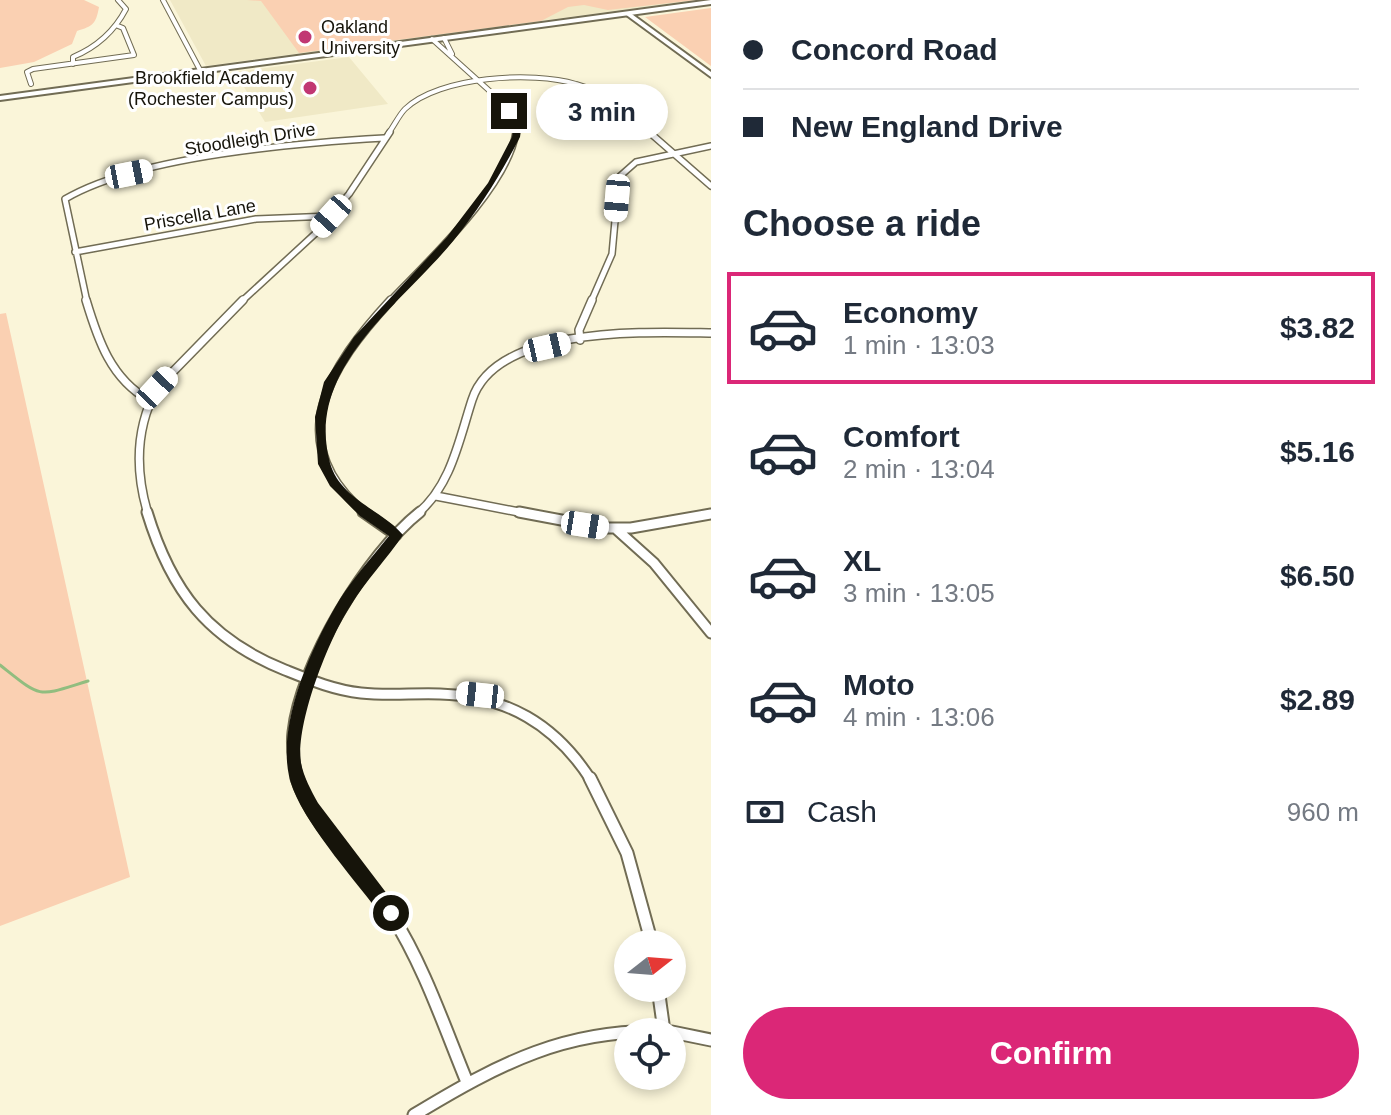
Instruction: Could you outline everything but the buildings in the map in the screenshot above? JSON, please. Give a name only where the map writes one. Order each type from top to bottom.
[{"type":"main road","points":[[0,98],[711,2]]},
{"type":"street","points":[[73,64],[73,57],[92,49],[118,26],[126,9],[118,0]]},
{"type":"street","points":[[163,0],[200,70]]},
{"type":"street","points":[[627,13],[711,75]]},
{"type":"street","points":[[31,84],[29,70],[134,55],[123,28],[118,26]]},
{"type":"street","points":[[444,38],[452,54]]},
{"type":"street","points":[[396,535],[364,513],[334,483],[324,464],[321,440],[324,397],[329,382],[358,340],[451,239],[476,207],[511,151],[516,137],[514,121],[479,80],[432,39]]},
{"type":"street","points":[[649,930],[638,885],[597,790],[565,742],[547,727],[509,704],[480,695],[444,692],[372,694],[307,682],[248,655],[206,624],[175,578],[153,531],[140,482],[143,425],[149,400],[202,341],[331,216],[405,109],[422,96],[479,80],[537,78],[588,87],[617,104],[711,186]]},
{"type":"street","name":"Stoodleigh Drive","points":[[149,400],[132,392],[124,383],[96,334],[65,199],[86,184],[172,165],[302,145],[384,138]]},
{"type":"street","points":[[580,340],[579,330],[612,254],[619,177],[636,162],[711,146]]},
{"type":"street","name":"Priscella Lane","points":[[75,252],[256,219],[331,216]]},
{"type":"street","points":[[467,1082],[417,959],[391,913],[312,808],[300,787],[293,760],[295,734],[307,682],[345,602],[396,535],[436,496],[461,442],[479,379],[502,361],[580,340],[711,333]]},
{"type":"street","points":[[436,496],[526,515],[615,528],[711,514]]},
{"type":"street","points":[[615,528],[654,563],[711,633]]},
{"type":"street","points":[[414,1115],[467,1082],[554,1042],[614,1032]]},
{"type":"street","points":[[686,1035],[711,1040]]},
{"type":"shaded area","points":[[0,0],[84,0],[99,7],[95,21],[77,31],[72,44],[34,62],[0,68]]},
{"type":"shaded area","name":"Oakland University","points":[[170,0],[696,0],[206,66]]},
{"type":"shaded area","name":"Oakland University","points":[[247,0],[696,0],[608,10],[584,5],[568,7],[541,21],[299,53],[261,1]]},
{"type":"shaded area","points":[[711,8],[711,66],[645,17]]},
{"type":"shaded area","name":"Brookfield Academy (Rochester Campus)","points":[[349,57],[388,104],[265,122],[235,72]]},
{"type":"shaded area","points":[[6,313],[130,877],[0,926],[0,314]]},
{"type":"waterway","points":[[0,665],[41,692],[88,681]]},
{"type":"place","name":"Oakland University","points":[[305,37]]},
{"type":"place","name":"Brookfield Academy (Rochester Campus)","points":[[310,88]]},
{"type":"route","points":[[391,913],[312,808],[300,787],[293,760],[299,708],[326,639],[345,602],[396,535],[364,513],[334,483],[324,464],[321,417],[329,382],[358,340],[451,239],[492,183],[516,137],[517,130],[509,111]]}]
